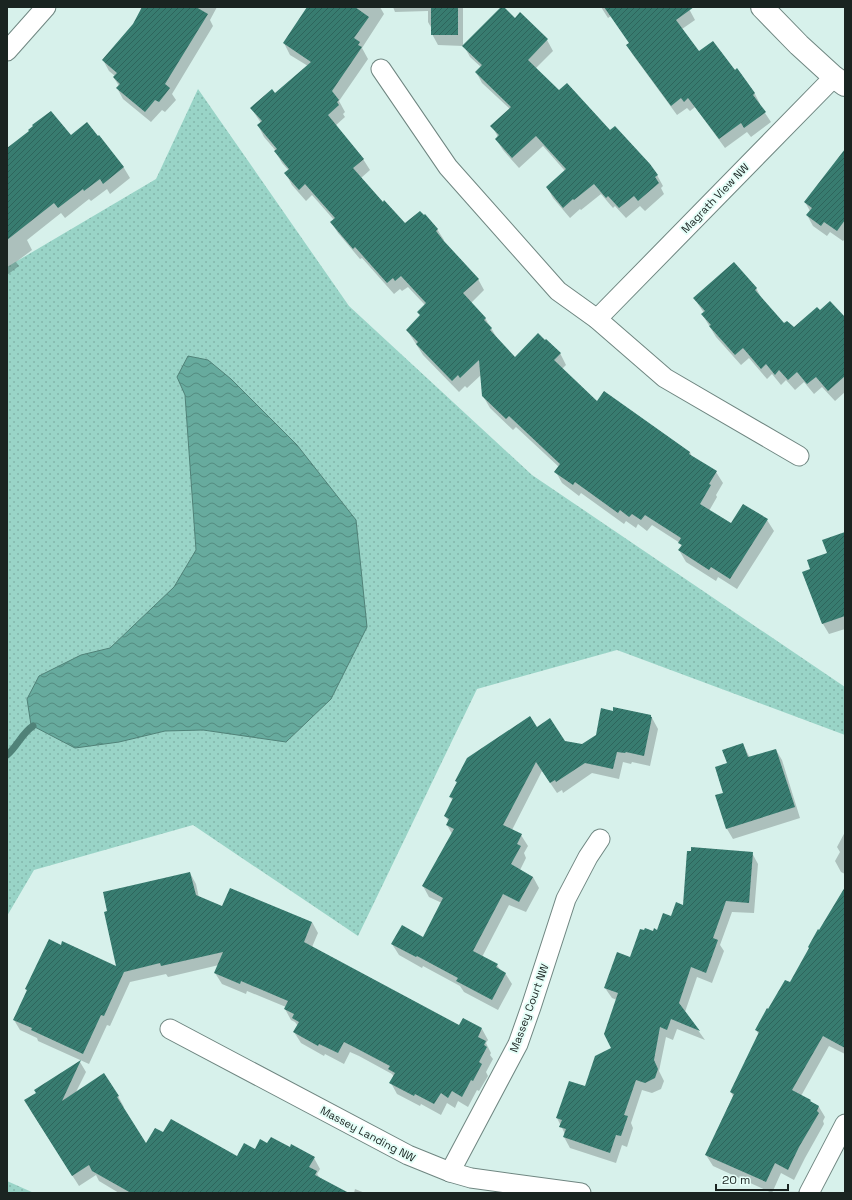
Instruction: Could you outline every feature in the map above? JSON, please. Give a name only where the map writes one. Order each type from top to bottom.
[{"type":"street","points":[[7,51],[46,7]]},
{"type":"street","points":[[762,7],[799,44],[840,81]]},
{"type":"street","points":[[381,69],[448,167],[558,291],[597,319],[665,378],[799,456]]},
{"type":"street","name":"Magrath View NW","points":[[597,319],[840,81]]},
{"type":"street","name":"Massey Court NW","points":[[450,1172],[518,1044],[566,899],[600,839]]},
{"type":"street","name":"Massey Landing NW","points":[[170,1029],[408,1155],[450,1172],[478,1179],[581,1193]]},
{"type":"street","points":[[809,1193],[845,1124]]},
{"type":"shaded area","points":[[198,89],[349,306],[532,475],[845,687],[845,735],[617,650],[477,689],[358,936],[193,825],[34,870],[7,916],[7,267],[156,179]]},
{"type":"shaded area","points":[[7,1181],[34,1193],[7,1193]]},
{"type":"water","points":[[188,356],[208,360],[231,379],[297,445],[356,520],[367,627],[331,699],[286,742],[203,730],[165,731],[119,742],[75,748],[31,725],[27,699],[39,676],[81,655],[110,648],[174,587],[196,550],[185,395],[177,377]]},
{"type":"building","points":[[142,7],[196,7],[208,14],[165,84],[170,88],[159,102],[155,100],[145,112],[116,88],[120,84],[113,77],[117,73],[102,60],[133,24]]},
{"type":"building","points":[[307,7],[355,7],[369,17],[354,38],[360,42],[358,45],[362,47],[332,91],[339,100],[337,102],[339,105],[328,115],[364,159],[353,168],[383,202],[384,200],[405,223],[420,211],[424,215],[425,214],[438,229],[436,231],[443,240],[479,279],[463,293],[486,318],[484,320],[492,328],[490,330],[515,357],[538,333],[561,353],[554,360],[597,401],[604,391],[690,452],[689,454],[717,471],[700,504],[731,523],[743,504],[768,519],[730,579],[711,567],[709,570],[678,550],[682,545],[678,543],[681,538],[645,515],[641,520],[632,514],[629,517],[620,510],[618,513],[575,482],[573,485],[554,472],[560,464],[509,416],[506,419],[482,396],[479,360],[460,378],[458,375],[452,381],[416,344],[418,342],[406,330],[420,315],[417,312],[426,303],[401,276],[395,281],[393,278],[387,283],[355,247],[353,249],[330,222],[335,218],[305,184],[299,190],[284,173],[289,169],[274,151],[277,149],[257,125],[262,121],[250,108],[272,89],[275,93],[311,62],[283,43]]},
{"type":"building","points":[[431,7],[458,7],[458,35],[431,35]]},
{"type":"building","points":[[501,7],[504,7],[515,18],[520,12],[548,39],[528,60],[559,90],[567,83],[610,130],[615,126],[650,164],[658,175],[655,177],[659,183],[638,201],[634,196],[619,208],[608,196],[606,198],[594,184],[563,208],[546,187],[566,169],[536,136],[512,158],[495,139],[499,135],[490,126],[511,107],[475,72],[482,65],[462,46]]},
{"type":"building","points":[[604,7],[694,7],[676,20],[699,51],[713,41],[735,70],[737,68],[755,93],[753,95],[766,112],[744,128],[741,123],[719,139],[688,98],[684,102],[681,98],[671,106],[626,45],[629,43]]},
{"type":"building","points":[[51,111],[71,135],[87,122],[124,167],[103,184],[100,179],[84,191],[83,189],[58,208],[54,203],[7,240],[7,148],[29,131],[28,130],[33,126],[32,125]]},
{"type":"building","points":[[845,149],[845,220],[837,231],[824,222],[821,226],[806,215],[812,208],[804,202]]},
{"type":"building","points":[[734,262],[757,288],[755,290],[784,323],[787,321],[794,327],[817,307],[820,310],[830,301],[845,317],[845,376],[828,391],[816,377],[807,384],[797,372],[788,380],[779,370],[775,375],[766,364],[761,369],[743,348],[735,355],[709,326],[711,325],[701,314],[705,311],[693,298]]},
{"type":"building","points":[[845,532],[845,616],[822,624],[802,572],[810,569],[807,560],[827,553],[822,540]]},
{"type":"building","points":[[613,707],[651,715],[652,717],[644,756],[626,752],[617,752],[613,769],[585,763],[556,782],[555,780],[550,783],[536,762],[503,825],[522,834],[517,844],[521,846],[511,864],[533,877],[519,902],[503,894],[473,951],[498,964],[496,967],[506,973],[492,1000],[456,981],[458,978],[391,944],[402,925],[423,937],[443,898],[422,886],[454,829],[446,825],[449,819],[444,816],[453,798],[449,797],[457,782],[455,781],[467,758],[530,716],[537,727],[550,718],[565,741],[582,744],[596,735],[601,708],[613,711]]},
{"type":"building","points":[[743,743],[748,757],[776,749],[795,807],[726,829],[715,795],[723,793],[715,767],[727,763],[722,750]]},
{"type":"building","points":[[691,847],[753,852],[749,903],[726,901],[713,938],[718,940],[706,973],[691,967],[679,1003],[700,1031],[671,1019],[667,1030],[660,1027],[654,1060],[658,1069],[655,1078],[645,1083],[636,1080],[624,1115],[628,1116],[621,1136],[616,1135],[610,1153],[563,1137],[566,1129],[559,1127],[562,1120],[556,1118],[569,1081],[585,1086],[595,1056],[611,1048],[604,1034],[618,993],[604,988],[617,952],[630,957],[640,929],[644,930],[645,928],[653,931],[654,928],[657,930],[663,913],[671,916],[676,902],[683,905],[687,851],[691,851]]},
{"type":"building","points":[[190,872],[196,895],[222,906],[230,888],[312,922],[304,942],[459,1025],[463,1018],[482,1028],[478,1037],[486,1041],[484,1045],[487,1047],[479,1062],[482,1064],[462,1097],[452,1091],[448,1098],[441,1093],[434,1104],[415,1094],[414,1096],[389,1083],[395,1073],[388,1069],[390,1066],[352,1046],[344,1042],[338,1053],[319,1044],[318,1046],[293,1032],[299,1022],[292,1018],[294,1014],[284,1009],[288,1001],[241,981],[240,984],[214,973],[223,952],[161,966],[160,963],[124,972],[104,1016],[101,1015],[83,1054],[13,1020],[27,990],[25,989],[49,939],[61,945],[62,941],[116,966],[104,912],[107,911],[103,892]]},
{"type":"building","points":[[845,887],[845,1048],[823,1036],[792,1090],[819,1106],[817,1111],[819,1113],[799,1147],[788,1170],[775,1163],[766,1182],[705,1155],[734,1094],[730,1092],[759,1032],[755,1030],[785,980],[790,982],[818,929],[819,930]]},
{"type":"building","points":[[81,1060],[62,1101],[104,1073],[119,1096],[117,1097],[146,1143],[155,1128],[163,1132],[171,1119],[237,1156],[244,1143],[255,1149],[260,1139],[267,1143],[271,1137],[290,1147],[291,1144],[315,1157],[309,1167],[317,1171],[315,1175],[349,1193],[131,1193],[92,1171],[89,1165],[72,1176],[24,1100],[36,1093],[34,1090]]},
{"type":"waterway","points":[[7,755],[26,732],[33,726]]}]
